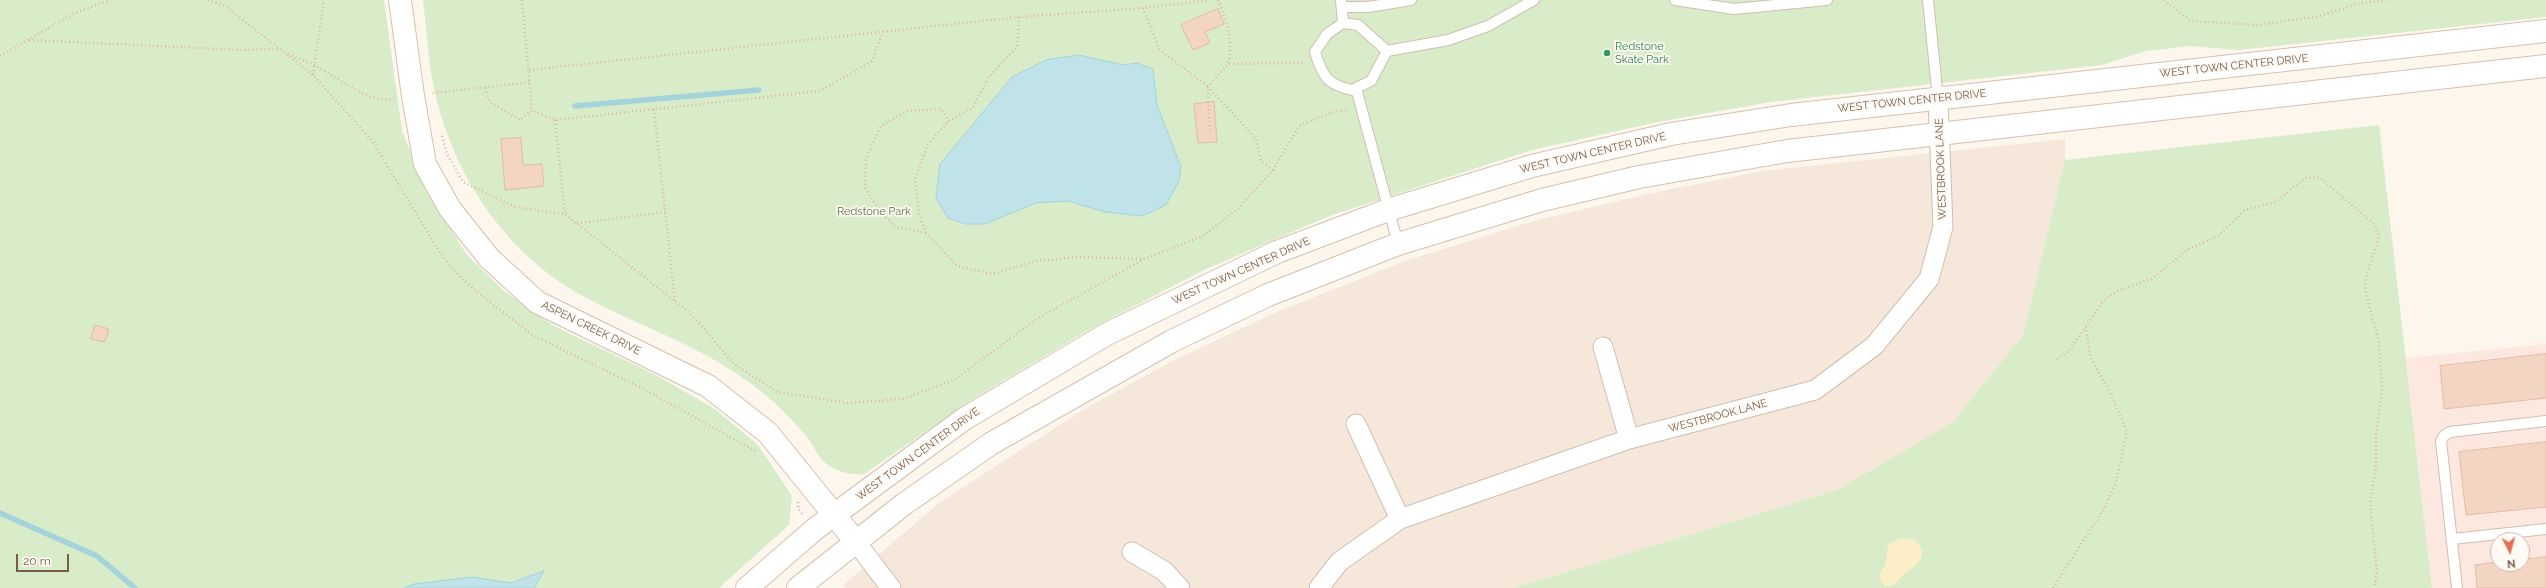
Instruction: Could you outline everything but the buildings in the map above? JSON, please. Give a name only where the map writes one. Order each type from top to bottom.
[{"type":"street","name":"ASPEN CREEK DRIVE","points":[[400,0],[412,89],[425,164],[450,209],[489,258],[537,302],[708,386],[768,433],[835,514],[891,588]]},
{"type":"street","name":"WEST TOWN CENTER DRIVE","points":[[747,588],[835,514],[964,419],[1107,334],[1277,252],[1388,210],[1532,166],[1671,134],[1791,115],[2546,31]]},
{"type":"street","points":[[798,588],[904,504],[992,443],[1172,340],[1268,295],[1398,244],[1542,200],[1639,177],[1787,151],[2546,66]]},
{"type":"street","name":"WESTBROOK LANE","points":[[1319,588],[1340,562],[1400,519],[1629,439],[1815,390],[1874,346],[1929,279],[1943,227],[1938,99]]},
{"type":"street","points":[[1603,347],[1629,439]]},
{"type":"street","points":[[1356,424],[1400,519]]},
{"type":"street","points":[[1132,552],[1164,571],[1180,588]]},
{"type":"lane","points":[[1343,23],[1341,4],[1368,7],[1411,0]]},
{"type":"lane","points":[[1387,51],[1454,38],[1488,26],[1534,0]]},
{"type":"lane","points":[[1675,0],[1734,9],[1827,0]]},
{"type":"lane","points":[[1928,0],[1938,99]]},
{"type":"lane","points":[[1357,91],[1336,88],[1320,71],[1315,52],[1327,34],[1343,23],[1358,25],[1387,51]]},
{"type":"lane","points":[[1387,51],[1371,81],[1356,88],[1398,244]]},
{"type":"lane","points":[[2457,588],[2441,449],[2444,436],[2450,432],[2546,421]]},
{"type":"lane","points":[[2452,539],[2546,529]]},
{"type":"path","points":[[0,56],[73,14],[109,0]]},
{"type":"path","points":[[313,75],[324,0]]},
{"type":"path","points":[[522,0],[532,110]]},
{"type":"path","points":[[529,70],[1019,17],[1143,8],[1210,0]]},
{"type":"path","points":[[1210,133],[1208,87],[1228,64],[1232,51],[1228,26],[1218,0]]},
{"type":"path","points":[[2164,0],[2191,21],[2258,25],[2320,16],[2360,3],[2388,0]]},
{"type":"path","points":[[1143,8],[1159,49],[1208,87],[1256,139],[1261,160],[1273,170]]},
{"type":"path","points":[[1019,17],[1017,47],[988,78],[973,107],[949,121],[928,144],[915,180],[919,213],[926,233],[957,266],[992,274],[1036,261],[1079,257],[1144,259]]},
{"type":"path","points":[[532,110],[555,120],[820,91],[872,61],[883,32]]},
{"type":"path","points":[[29,40],[243,50],[279,49]]},
{"type":"path","points":[[1228,64],[1302,63]]},
{"type":"path","points":[[485,88],[490,102],[520,120],[532,110]]},
{"type":"path","points":[[430,93],[432,101]]},
{"type":"path","points":[[926,233],[896,227],[882,214],[865,188],[866,158],[881,126],[907,111],[941,109],[949,121]]},
{"type":"path","points":[[441,131],[447,154],[463,182],[515,207],[565,214],[692,315],[734,364],[777,392],[848,403],[903,399],[954,380],[1035,320],[1144,259],[1203,236],[1239,208],[1273,170],[1299,126],[1332,112],[1362,109]]},
{"type":"path","points":[[654,110],[675,302]]},
{"type":"path","points":[[555,120],[565,214]]},
{"type":"path","points":[[2057,359],[2069,351],[2111,295],[2120,290],[2152,279],[2187,250],[2218,236],[2240,214],[2274,202],[2305,178],[2316,176],[2323,180],[2374,224],[2379,237],[2366,277],[2365,290],[2379,342],[2382,391],[2376,434],[2376,465],[2370,503],[2377,572],[2374,588]]},
{"type":"path","points":[[576,223],[665,212]]},
{"type":"path","points":[[2053,588],[2105,507],[2116,482],[2127,432],[2112,396],[2090,356],[2086,327]]},
{"type":"shaded area","points":[[2065,139],[2065,160],[2023,335],[1953,422],[1837,490],[1514,588],[846,588],[843,585],[939,503],[1081,411],[1172,361],[1279,311],[1405,261],[1537,220],[1648,194],[1762,171]]},
{"type":"shaded area","points":[[2546,344],[2546,588],[2432,588],[2406,358]]},
{"type":"green space","points":[[0,0],[384,0],[402,131],[426,191],[467,255],[504,291],[554,326],[654,374],[715,409],[758,445],[792,496],[789,525],[719,588],[0,588]]},
{"type":"green space","name":"Redstone Park","points":[[423,0],[2546,0],[2546,17],[2239,50],[2190,46],[2146,51],[2102,65],[1770,102],[1658,122],[1532,150],[1332,215],[1204,270],[1090,329],[976,397],[864,474],[860,474],[840,471],[825,462],[819,456],[807,437],[777,405],[752,384],[725,366],[686,345],[585,297],[532,261],[510,238],[490,213],[472,186],[457,158],[445,128],[431,73]]},
{"type":"green space","points":[[2379,125],[2432,588],[1514,588],[1837,490],[1953,422],[2023,335],[2065,160]]},
{"type":"sand","points":[[1902,538],[1916,541],[1922,551],[1922,557],[1915,566],[1899,579],[1896,584],[1885,587],[1879,578],[1885,564],[1889,545],[1892,542]]},
{"type":"water","points":[[1079,55],[1123,65],[1137,63],[1153,69],[1157,105],[1181,167],[1179,181],[1166,205],[1142,216],[1105,212],[1068,201],[1036,203],[985,224],[965,224],[948,218],[936,198],[940,164],[1012,77],[1046,60]]},
{"type":"water","points":[[544,571],[534,588],[404,588],[414,584],[472,577],[511,583]]},
{"type":"waterway","points":[[575,106],[759,90]]},
{"type":"waterway","points":[[0,513],[97,556],[135,588]]},
{"type":"place","name":"Redstone Skate Park","points":[[1607,53]]}]
